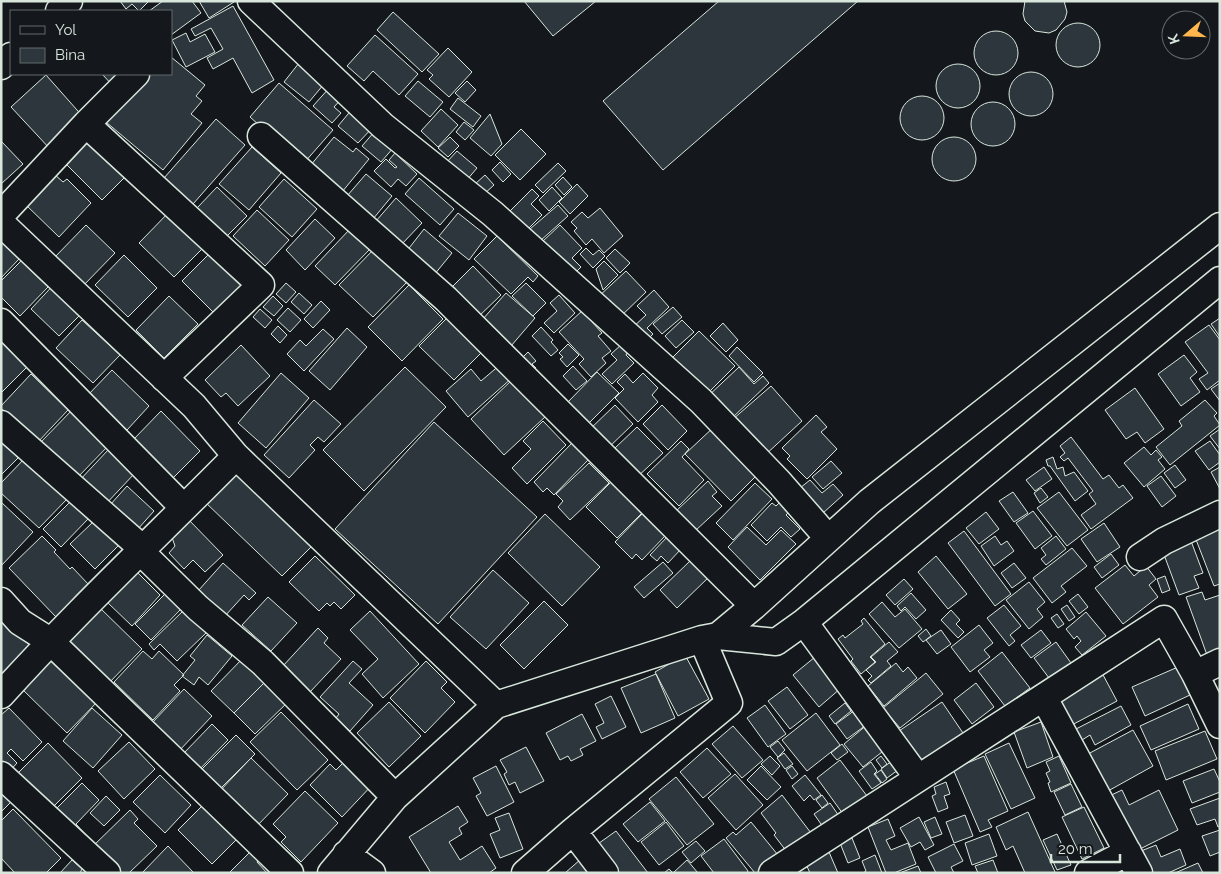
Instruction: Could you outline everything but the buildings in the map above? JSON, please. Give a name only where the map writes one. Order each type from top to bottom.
[{"type":"street","points":[[59,10],[69,1]]},
{"type":"street","points":[[252,1],[383,126],[493,214],[701,401],[779,482],[828,538]]},
{"type":"street","points":[[1,66],[10,57]]},
{"type":"street","points":[[1,216],[86,124],[135,75]]},
{"type":"street","points":[[86,124],[261,285],[164,378]]},
{"type":"street","points":[[261,136],[446,299],[754,606]]},
{"type":"street","points":[[1,223],[194,406],[236,456],[496,705]]},
{"type":"street","points":[[372,873],[338,863],[394,797],[496,705],[710,637],[754,606],[869,502],[1220,226]]},
{"type":"street","points":[[710,637],[776,642],[804,622],[1220,280]]},
{"type":"street","points":[[1,322],[184,508]]},
{"type":"street","points":[[1,424],[135,542],[141,552],[198,608],[263,663],[394,797]]},
{"type":"street","points":[[1,695],[50,641],[236,456]]},
{"type":"street","points":[[1140,558],[1164,541],[1220,514]]},
{"type":"street","points":[[1,601],[20,622],[50,641],[290,873]]},
{"type":"street","points":[[772,873],[1164,619],[1195,674],[1220,725]]},
{"type":"street","points":[[804,622],[918,778]]},
{"type":"street","points":[[525,873],[728,703],[710,637]]},
{"type":"street","points":[[1195,674],[1220,662]]},
{"type":"street","points":[[1044,698],[1133,862],[1088,873]]},
{"type":"street","points":[[1,775],[107,873]]},
{"type":"street","points":[[573,831],[606,873]]}]
